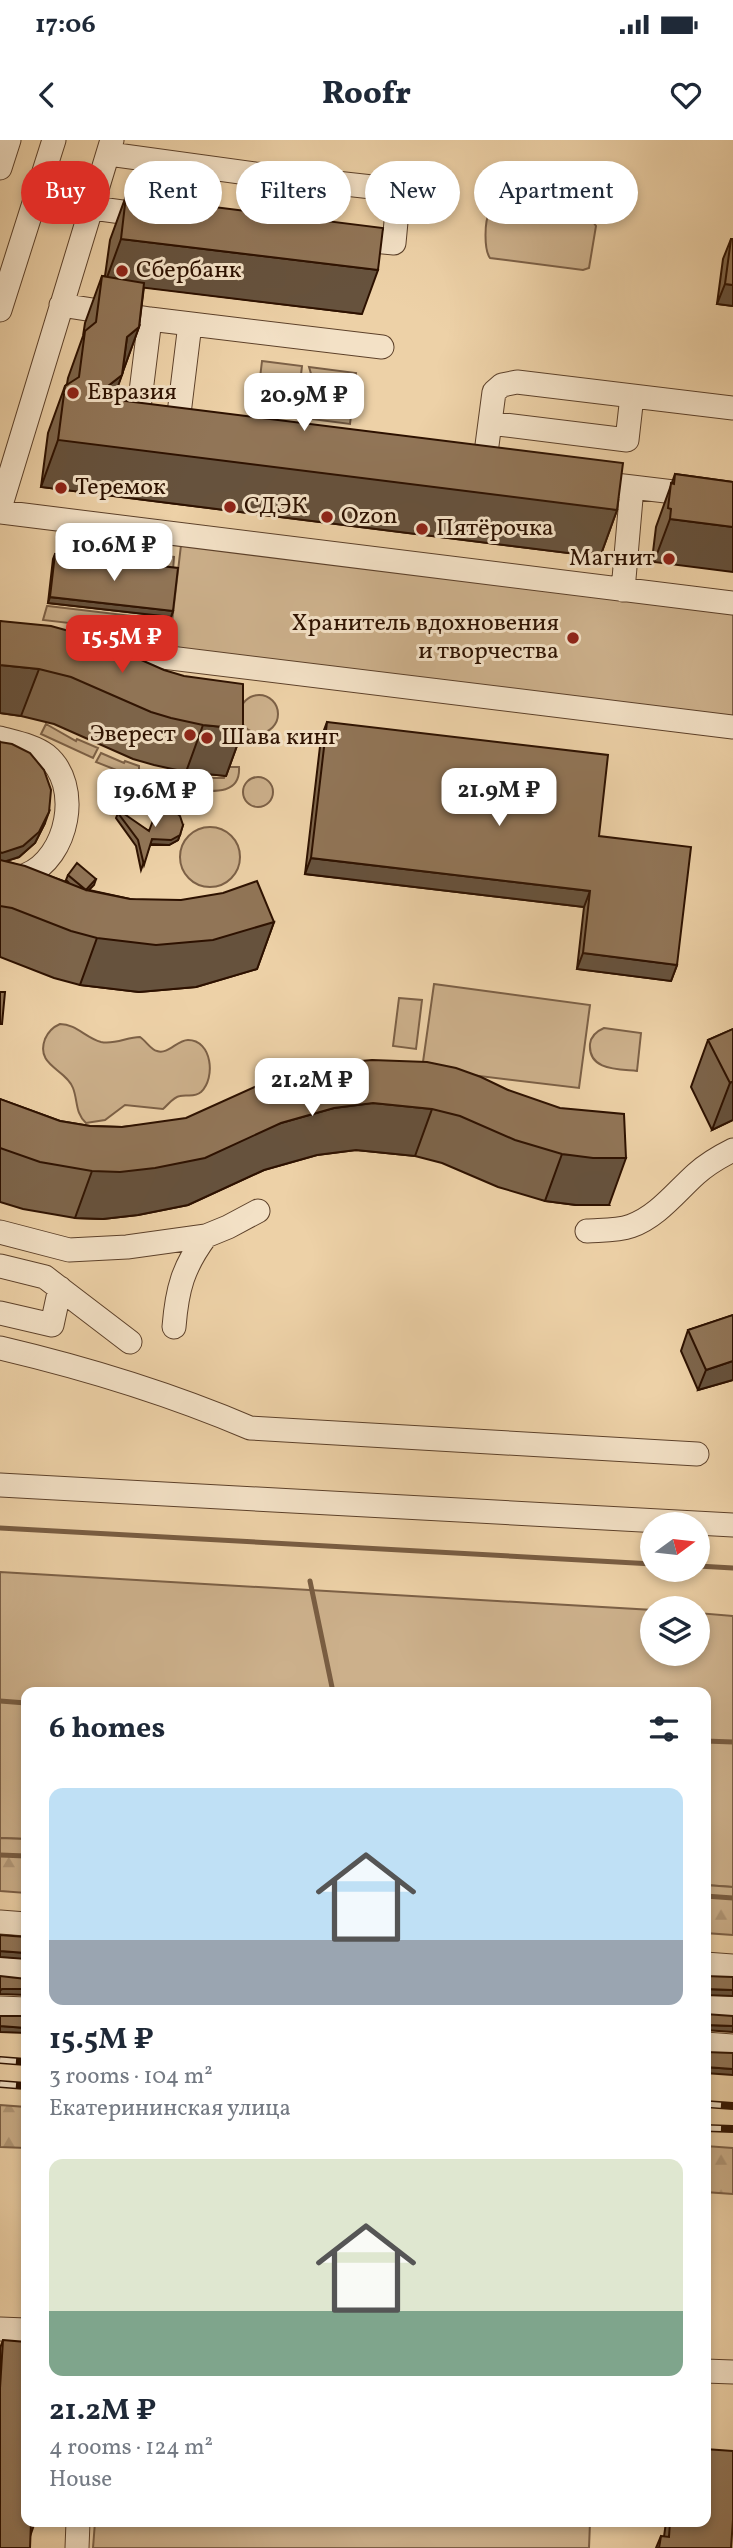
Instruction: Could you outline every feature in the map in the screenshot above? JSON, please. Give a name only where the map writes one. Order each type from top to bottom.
[{"type":"street","points":[[0,168],[9,140]]},
{"type":"street","points":[[0,310],[54,140]]},
{"type":"street","points":[[110,147],[255,174],[399,190],[394,243],[328,237]]},
{"type":"street","points":[[88,224],[0,510],[733,603]]},
{"type":"street","points":[[61,305],[150,319],[382,347]]},
{"type":"street","points":[[150,319],[136,424],[204,433]]},
{"type":"street","points":[[177,429],[190,324]]},
{"type":"street","points":[[484,468],[494,392],[502,385],[517,382],[733,408]]},
{"type":"street","points":[[490,423],[627,440],[632,396]]},
{"type":"street","points":[[458,465],[511,471]]},
{"type":"street","points":[[565,479],[733,499]]},
{"type":"street","points":[[623,590],[632,487]]},
{"type":"street","points":[[76,647],[733,727]]},
{"type":"street","points":[[0,738],[46,754],[59,771],[67,799],[65,827],[52,856],[33,872],[9,882],[0,880]]},
{"type":"street","points":[[587,1231],[630,1226],[643,1220],[681,1191],[714,1160],[733,1150]]},
{"type":"street","points":[[0,1232],[69,1250],[127,1247],[205,1236],[258,1210]]},
{"type":"street","points":[[174,1327],[176,1296],[184,1271],[205,1236]]},
{"type":"street","points":[[0,1266],[45,1276],[130,1342]]},
{"type":"street","points":[[0,1313],[52,1325],[60,1288]]},
{"type":"street","points":[[0,1348],[48,1359],[199,1406],[250,1429],[696,1454]]},
{"type":"street","points":[[0,1485],[733,1525]]},
{"type":"street","points":[[0,1922],[21,1924]]},
{"type":"street","points":[[711,1964],[733,1966]]},
{"type":"street","points":[[0,1969],[21,1971]]},
{"type":"street","points":[[711,2007],[733,2008]]},
{"type":"street","points":[[0,2008],[21,2009]]},
{"type":"street","points":[[711,2044],[733,2046]]},
{"type":"street","points":[[0,2329],[21,2330]]},
{"type":"street","points":[[711,2371],[733,2372]]},
{"type":"street","points":[[77,2548],[78,2527]]},
{"type":"green space","points":[[487,224],[595,224],[589,268],[583,270],[490,258]]},
{"type":"green space","points":[[262,361],[302,366],[296,417],[256,412]]},
{"type":"green space","points":[[309,367],[356,373],[350,424],[304,418],[310,392],[308,382],[312,377]]},
{"type":"green space","points":[[67,544],[174,557],[173,570],[64,557]]},
{"type":"green space","points":[[181,545],[733,611],[733,717],[169,648]]},
{"type":"green space","points":[[47,606],[166,620],[163,634],[43,620]]},
{"type":"green space","points":[[259,695],[273,700],[278,714],[273,728],[259,733],[245,728],[240,714],[245,700]]},
{"type":"green space","points":[[46,724],[76,741],[77,739],[98,748],[93,758],[41,734]]},
{"type":"green space","points":[[101,753],[139,766],[139,775],[134,777],[96,762]]},
{"type":"green space","points":[[228,767],[239,767],[238,777],[229,788],[214,791],[188,790],[190,780],[224,778]]},
{"type":"green space","points":[[167,773],[186,776],[184,788],[165,783]]},
{"type":"green space","points":[[258,777],[264,778],[272,786],[272,798],[264,806],[258,807],[252,806],[244,798],[243,792],[244,786],[252,778]]},
{"type":"green space","points":[[204,827],[216,827],[235,840],[240,857],[238,869],[227,882],[216,887],[204,887],[185,874],[180,863],[180,851],[193,832]]},
{"type":"green space","points":[[434,984],[590,1005],[579,1088],[422,1069]]},
{"type":"green space","points":[[399,998],[422,1000],[416,1049],[393,1046]]},
{"type":"green space","points":[[60,1024],[71,1026],[101,1042],[140,1037],[153,1049],[161,1052],[184,1041],[196,1042],[207,1053],[209,1061],[206,1086],[196,1095],[175,1098],[163,1109],[125,1105],[105,1120],[86,1123],[77,1107],[73,1088],[44,1055],[46,1036]]},
{"type":"green space","points":[[604,1028],[641,1033],[637,1071],[606,1067],[594,1059],[590,1044],[595,1034]]},
{"type":"green space","points":[[0,1572],[640,1609],[640,1666],[710,1666],[710,1614],[733,1616],[733,1887],[711,1885],[711,1687],[21,1687],[21,1839],[0,1838]]},
{"type":"green space","points":[[0,1838],[21,1839],[21,1893],[0,1891]]},
{"type":"green space","points":[[711,1885],[733,1887],[733,1935],[711,1933]]},
{"type":"green space","points":[[0,2105],[21,2107],[21,2148],[0,2147]]},
{"type":"green space","points":[[711,2146],[733,2148],[733,2194],[711,2192]]},
{"type":"green space","points":[[95,2527],[590,2527],[589,2548],[93,2548]]},
{"type":"building","points":[[222,208],[236,210],[236,224],[351,224],[383,228],[378,270],[121,239],[124,213],[124,224],[222,224]]},
{"type":"building","points":[[733,239],[733,285],[725,284]]},
{"type":"building","points":[[102,276],[144,283],[139,327],[127,337],[122,375],[94,397],[623,463],[617,510],[58,440],[65,386],[79,377],[85,331],[96,322]]},
{"type":"building","points":[[675,474],[733,482],[733,527],[670,519],[671,509],[668,508],[671,483],[674,484]]},
{"type":"building","points":[[55,554],[178,568],[173,611],[50,597]]},
{"type":"building","points":[[0,621],[51,626],[87,636],[164,670],[184,676],[243,684],[243,729],[171,718],[71,677],[39,669],[0,665]]},
{"type":"building","points":[[327,722],[608,755],[599,836],[691,847],[677,965],[583,953],[590,891],[311,858]]},
{"type":"building","points":[[0,742],[12,744],[30,753],[44,770],[51,790],[49,812],[39,832],[23,846],[2,853],[0,852]]},
{"type":"building","points":[[163,809],[173,810],[180,816],[183,825],[180,835],[171,840],[152,839],[144,865],[138,840],[118,813],[120,811],[149,831],[155,815]]},
{"type":"building","points":[[0,860],[25,866],[86,890],[130,899],[181,900],[223,893],[257,881],[274,922],[213,940],[156,945],[97,938],[0,906]]},
{"type":"building","points":[[77,863],[96,879],[86,890],[68,875]]},
{"type":"building","points":[[0,992],[5,992],[2,1024],[0,1024]]},
{"type":"building","points":[[733,1029],[733,1081],[730,1083],[708,1040]]},
{"type":"building","points":[[372,1060],[427,1062],[456,1068],[560,1108],[624,1114],[626,1158],[562,1154],[515,1140],[460,1116],[432,1109],[373,1103],[334,1108],[281,1123],[205,1158],[155,1168],[120,1172],[92,1171],[40,1162],[0,1148],[0,1099],[60,1121],[122,1127],[186,1118],[288,1074],[326,1064]]},
{"type":"building","points":[[733,1315],[733,1361],[706,1370],[688,1330]]},
{"type":"building","points":[[0,1935],[21,1937],[21,1953],[0,1951]]},
{"type":"building","points":[[0,1976],[21,1978],[21,1989],[0,1990]]},
{"type":"building","points":[[711,1976],[733,1977],[733,1990],[711,1989]]},
{"type":"building","points":[[711,2014],[733,2016],[733,2026],[711,2025]]},
{"type":"building","points":[[0,2016],[21,2016],[21,2028],[0,2026]]},
{"type":"building","points":[[711,2052],[733,2053],[733,2069],[711,2067]]},
{"type":"building","points":[[3,2340],[21,2342],[21,2527],[31,2527],[30,2548],[0,2548],[0,2388]]},
{"type":"building","points":[[711,2449],[733,2451],[731,2548],[659,2548],[661,2536],[669,2537],[670,2527],[711,2527]]},
{"type":"waterway","points":[[0,1528],[640,1563]]},
{"type":"waterway","points":[[710,1567],[733,1568]]},
{"type":"waterway","points":[[310,1581],[332,1687]]},
{"type":"waterway","points":[[0,1701],[21,1703]]},
{"type":"waterway","points":[[711,1741],[733,1742]]},
{"type":"waterway","points":[[0,1855],[21,1856]]},
{"type":"waterway","points":[[711,1896],[733,1898]]},
{"type":"railway","points":[[0,2060],[21,2062]]},
{"type":"railway","points":[[0,2084],[21,2086]]},
{"type":"railway","points":[[711,2104],[733,2106]]},
{"type":"railway","points":[[711,2128],[733,2129]]},
{"type":"place","name":"Сбербанк","points":[[122,271]]},
{"type":"place","name":"Евразия","points":[[73,393]]},
{"type":"place","name":"Теремок","points":[[61,488]]},
{"type":"place","name":"СДЭК","points":[[230,507]]},
{"type":"place","name":"Ozon","points":[[327,517]]},
{"type":"place","name":"Пятёрочка","points":[[422,529]]},
{"type":"place","name":"Магнит","points":[[669,559]]},
{"type":"place","name":"Хранитель вдохновения и творчества","points":[[573,638]]},
{"type":"place","name":"Эверест","points":[[190,735]]},
{"type":"place","name":"Шава кинг","points":[[207,738]]}]
